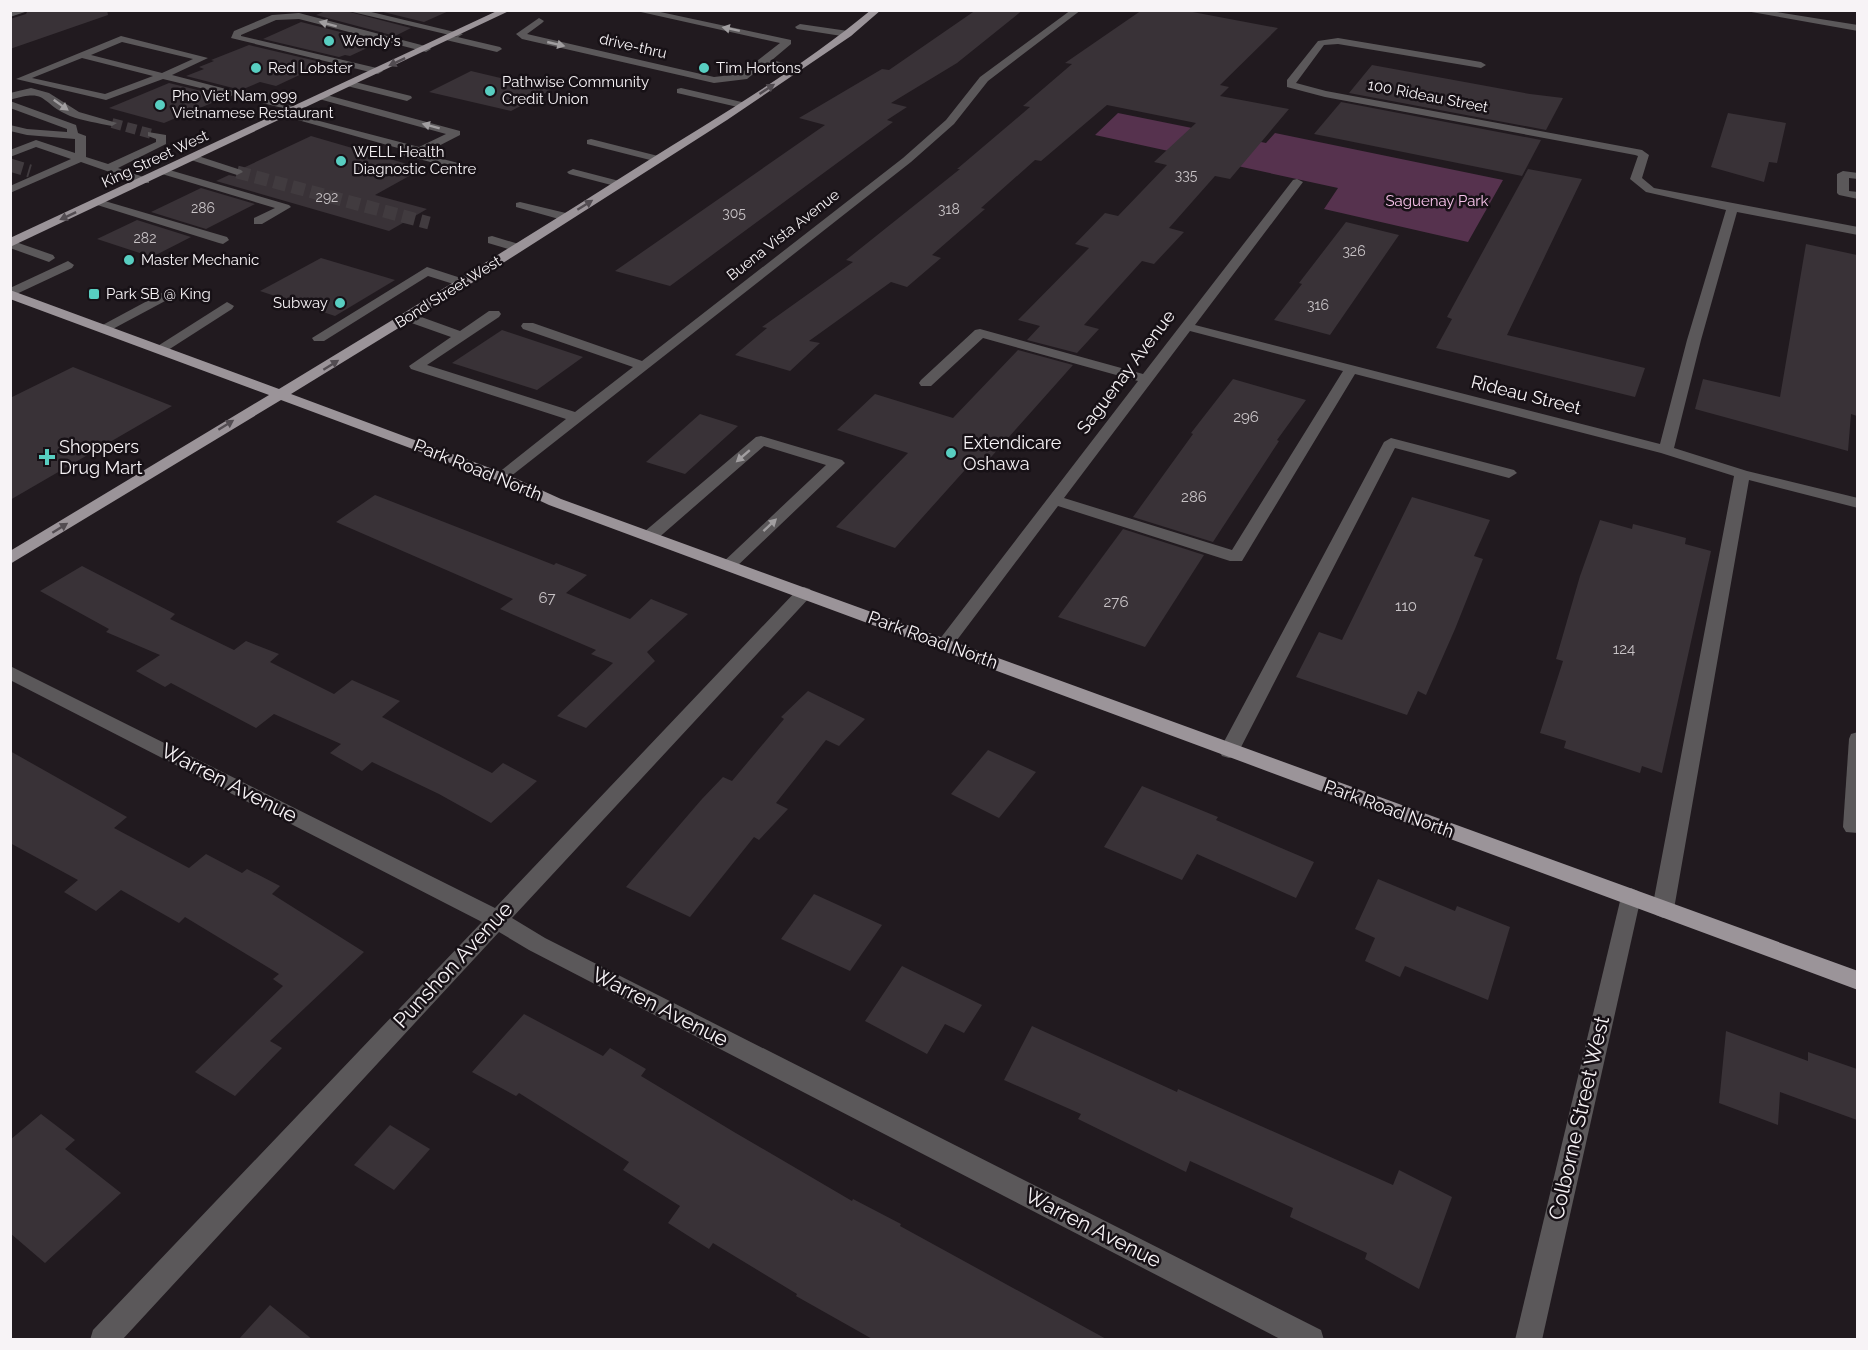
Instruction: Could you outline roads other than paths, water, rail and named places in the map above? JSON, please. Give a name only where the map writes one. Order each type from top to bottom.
[{"type":"main road","name":"King Street West","points":[[10,243],[166,172],[507,10]]},
{"type":"main road","name":"Bond Street West","points":[[10,559],[463,283],[742,105],[848,34],[877,10]]},
{"type":"main road","name":"Park Road North","points":[[10,293],[501,477],[555,502],[1857,981]]},
{"type":"street","points":[[10,14],[22,10]]},
{"type":"street","points":[[348,10],[497,49]]},
{"type":"street","points":[[636,10],[788,42],[761,64]]},
{"type":"street","name":"Buena Vista Avenue","points":[[501,477],[907,160],[950,122],[984,79],[1077,10]]},
{"type":"street","points":[[1744,10],[1857,28]]},
{"type":"street","points":[[378,71],[236,38],[237,33],[275,17],[299,16],[426,49]]},
{"type":"street","name":"drive-thru","points":[[539,21],[521,34],[522,36],[714,80],[736,80],[761,64]]},
{"type":"street","points":[[800,27],[848,34]]},
{"type":"street","points":[[121,39],[203,58],[106,97],[21,79],[81,55],[121,39]]},
{"type":"street","name":"100 Rideau Street","points":[[1481,65],[1327,41],[1321,43],[1292,80],[1291,85],[1337,96],[1638,152],[1644,155],[1636,179],[1650,190],[1857,231]]},
{"type":"street","points":[[81,55],[299,109]]},
{"type":"street","points":[[761,64],[797,68]]},
{"type":"street","points":[[351,84],[407,98]]},
{"type":"street","points":[[10,97],[35,91],[50,96],[60,106],[74,113],[112,123]]},
{"type":"street","points":[[681,91],[742,105]]},
{"type":"street","points":[[280,118],[420,151],[456,133],[323,97]]},
{"type":"street","points":[[10,104],[72,127],[77,135],[80,159]]},
{"type":"street","points":[[280,118],[466,168]]},
{"type":"street","points":[[10,119],[23,119],[42,126],[45,133]]},
{"type":"street","points":[[10,128],[55,135],[77,135],[96,119]]},
{"type":"street","points":[[109,168],[161,144],[162,137],[152,134]]},
{"type":"street","points":[[591,142],[658,159]]},
{"type":"street","points":[[10,154],[36,143],[145,181]]},
{"type":"street","points":[[195,158],[237,172]]},
{"type":"street","points":[[13,187],[44,176],[80,159]]},
{"type":"street","points":[[30,171],[44,176]]},
{"type":"street","points":[[166,172],[285,207],[258,221]]},
{"type":"street","points":[[573,172],[619,184]]},
{"type":"street","points":[[1857,176],[1844,174],[1843,193],[1857,196]]},
{"type":"street","name":"Saguenay Avenue","points":[[945,644],[1297,182]]},
{"type":"street","points":[[98,202],[223,240]]},
{"type":"street","points":[[520,205],[566,217]]},
{"type":"street","points":[[1666,450],[1694,340],[1733,207]]},
{"type":"street","points":[[492,240],[518,248]]},
{"type":"street","points":[[10,243],[49,258]]},
{"type":"street","points":[[10,293],[68,265]]},
{"type":"street","points":[[320,338],[427,272],[463,283]]},
{"type":"street","points":[[104,328],[162,297]]},
{"type":"street","points":[[160,349],[227,306]]},
{"type":"street","points":[[494,314],[416,366],[577,418]]},
{"type":"street","points":[[408,317],[461,336]]},
{"type":"street","points":[[528,326],[644,366]]},
{"type":"street","name":"Rideau Street","points":[[1185,327],[1666,450],[1742,474],[1857,503]]},
{"type":"street","points":[[926,383],[980,333],[1145,379]]},
{"type":"street","points":[[1054,500],[1236,557],[1350,370]]},
{"type":"street","points":[[650,536],[761,440],[837,463],[728,565]]},
{"type":"street","points":[[1229,751],[1391,442],[1509,472]]},
{"type":"street","points":[[1663,909],[1742,474]]},
{"type":"street","name":"Punshon Avenue","points":[[103,1340],[804,592]]},
{"type":"street","name":"Warren Avenue","points":[[10,672],[496,919],[537,944],[1311,1340]]},
{"type":"street","points":[[1853,827],[1857,739]]},
{"type":"street","name":"Colborne Street West","points":[[1528,1340],[1631,897]]},
{"type":"tunnel","points":[[112,123],[152,134]]},
{"type":"tunnel","points":[[10,165],[30,171]]},
{"type":"tunnel","points":[[237,172],[429,223]]},
{"type":"place","name":"Wendy's","points":[[329,41]]},
{"type":"place","name":"Red Lobster","points":[[256,68]]},
{"type":"place","name":"Tim Hortons","points":[[704,68]]},
{"type":"place","name":"Pathwise Community Credit Union","points":[[490,91]]},
{"type":"place","name":"Pho Viet Nam 999 Vietnamese Restaurant","points":[[160,105]]},
{"type":"place","name":"WELL Health Diagnostic Centre","points":[[341,161]]},
{"type":"place","name":"Master Mechanic","points":[[129,260]]},
{"type":"place","name":"Park SB @ King","points":[[94,294]]},
{"type":"place","name":"Subway","points":[[340,303]]},
{"type":"place","name":"Extendicare Oshawa","points":[[951,453]]},
{"type":"place","name":"Shoppers Drug Mart","points":[[47,457]]},
{"type":"park label","name":"Saguenay Park","points":[[1437,201]]}]
